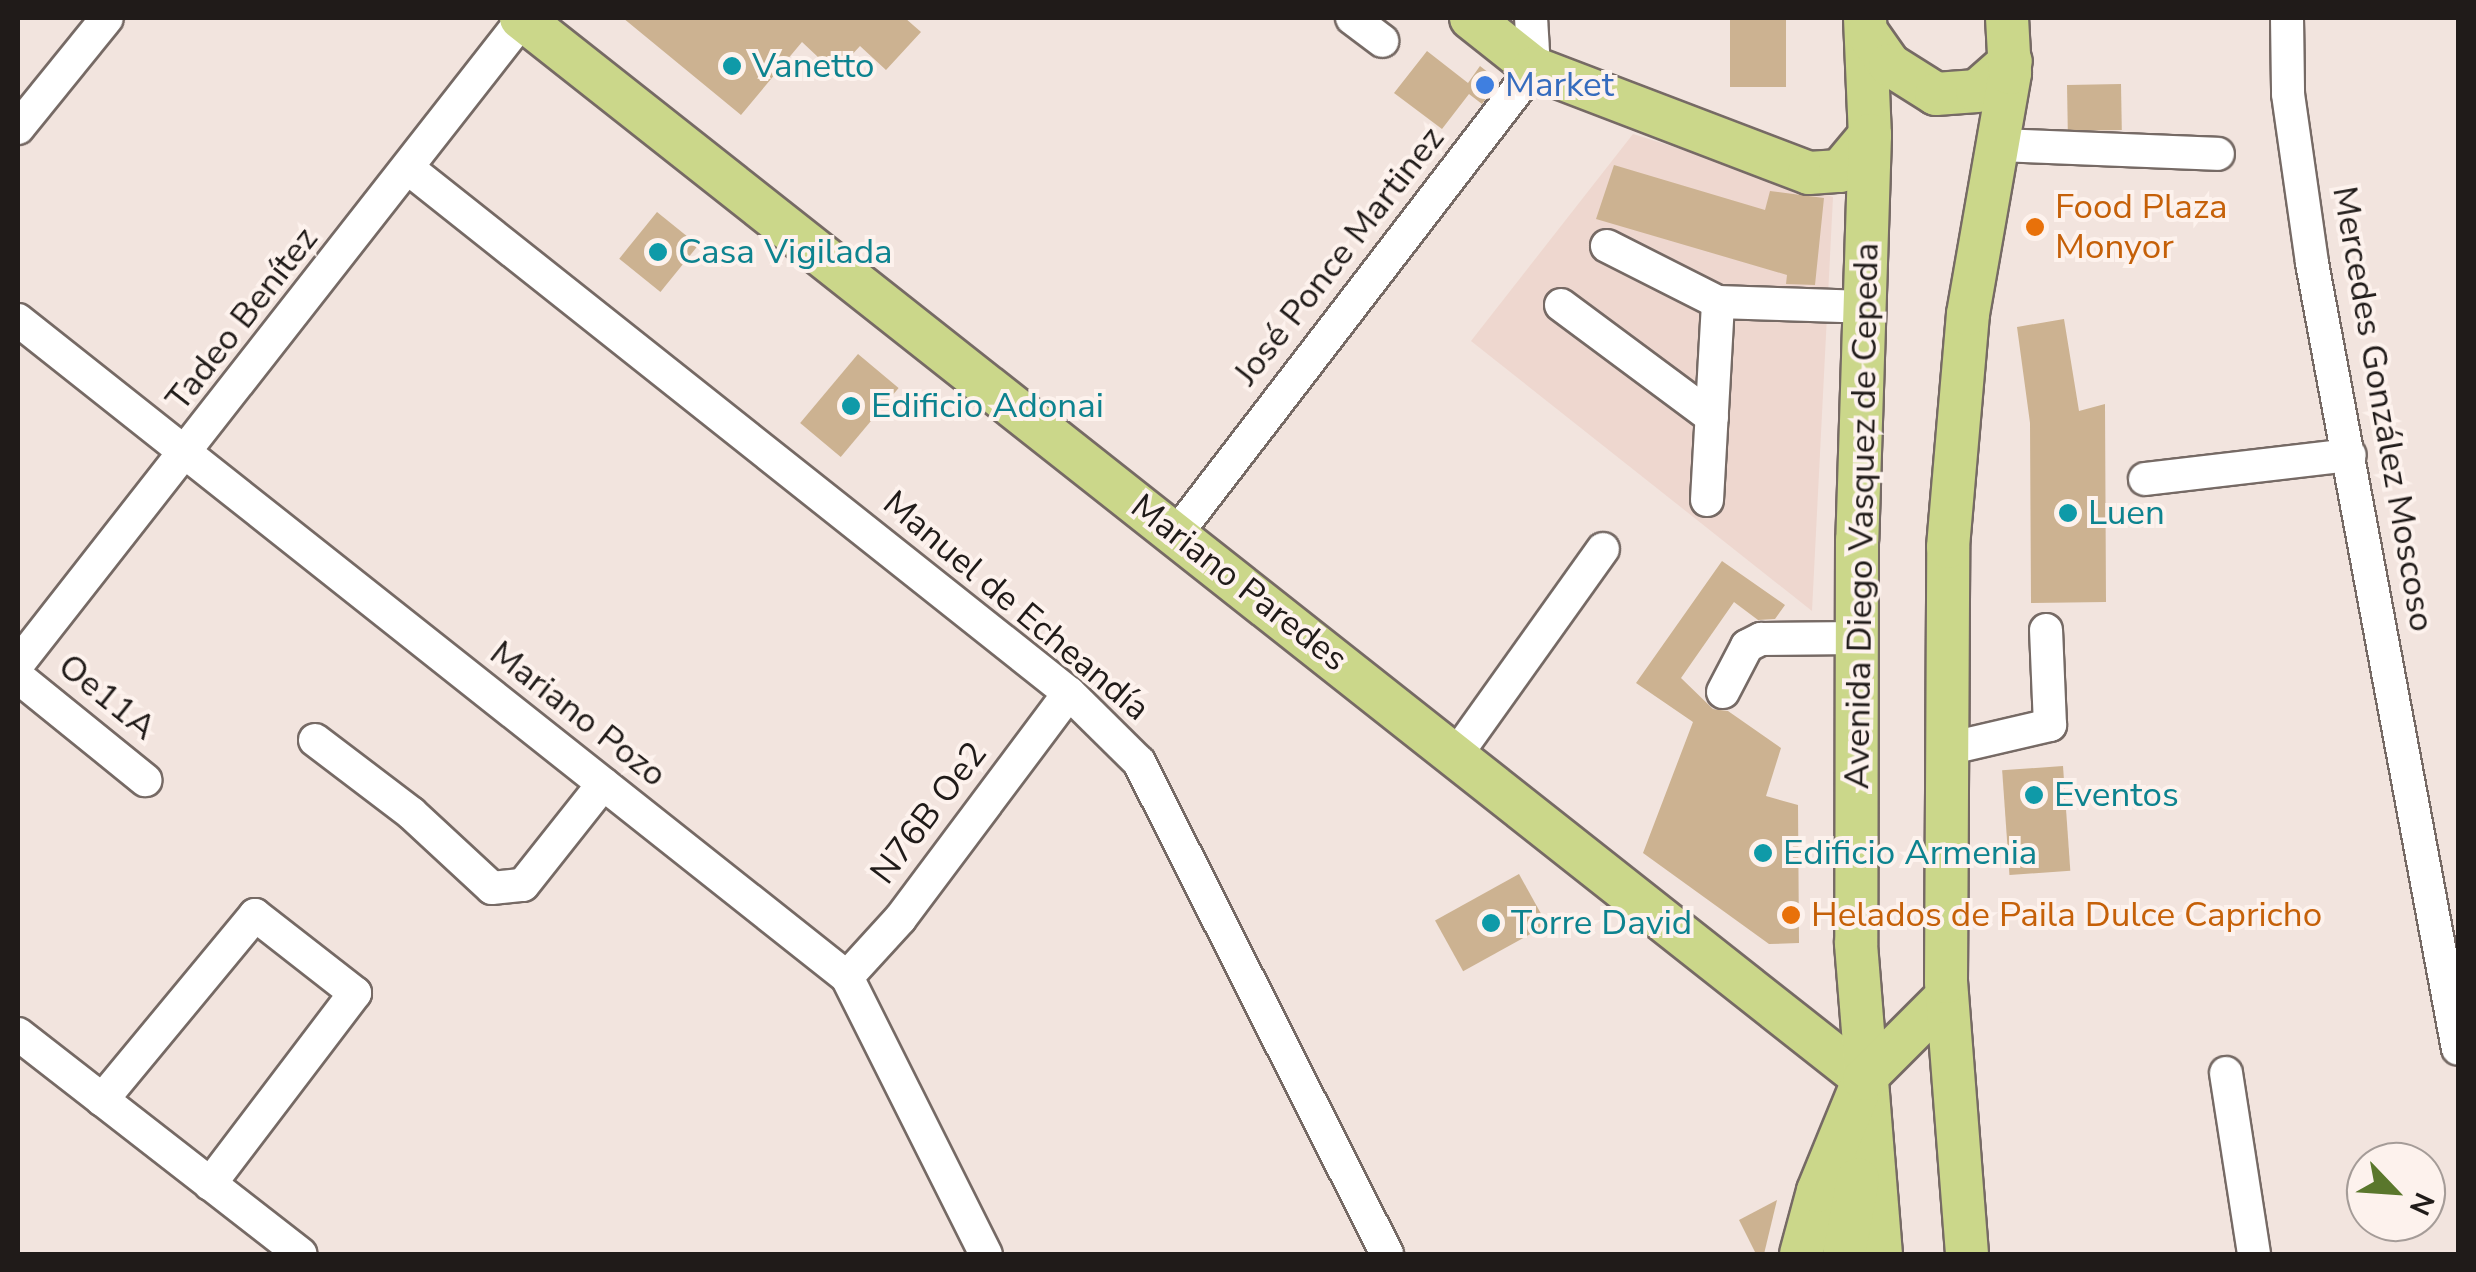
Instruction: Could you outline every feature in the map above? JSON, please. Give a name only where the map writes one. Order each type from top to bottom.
[{"type":"main road","name":"Mariano Paredes","points":[[522,18],[1177,532],[1864,1079]]},
{"type":"main road","points":[[1471,18],[1534,68],[1809,174],[1840,171],[1870,134]]},
{"type":"main road","points":[[1967,1254],[1947,996],[1950,528],[1968,314],[2011,61],[2007,18]]},
{"type":"main road","points":[[1866,26],[1890,65],[1936,94],[1977,91],[2011,61]]},
{"type":"main road","name":"Avenida Diego Vasquez de Cepeda","points":[[1866,26],[1870,134],[1857,638],[1856,944],[1864,1079],[1882,1254]]},
{"type":"main road","points":[[1800,1254],[1818,1191],[1864,1079],[1947,996]]},
{"type":"main road","points":[[1844,1254],[1856,1205],[1864,1079]]},
{"type":"street","points":[[18,128],[107,18]]},
{"type":"street","name":"Tadeo Benítez","points":[[18,664],[184,458],[522,18]]},
{"type":"street","points":[[1352,18],[1382,41]]},
{"type":"street","points":[[1531,18],[1534,68]]},
{"type":"street","name":"Mercedes González Moscoso","points":[[2287,18],[2288,94],[2309,244],[2458,1050]]},
{"type":"street","name":"José Ponce Martinez","points":[[1177,532],[1534,68]]},
{"type":"street","points":[[1997,145],[2218,154]]},
{"type":"street","name":"Manuel de Echeandía","points":[[409,169],[1069,693],[1139,762],[1387,1254]]},
{"type":"street","points":[[1607,246],[1718,302],[1865,307]]},
{"type":"street","points":[[1707,500],[1718,302]]},
{"type":"street","points":[[1560,305],[1712,417]]},
{"type":"street","name":"Mariano Pozo","points":[[18,320],[184,458],[847,977],[986,1254]]},
{"type":"street","points":[[2145,479],[2350,454]]},
{"type":"street","points":[[1456,755],[1603,550]]},
{"type":"street","points":[[1947,749],[2050,725],[2046,630]]},
{"type":"street","points":[[1722,692],[1748,646],[1761,639],[1857,638]]},
{"type":"street","name":"Oe11A","points":[[18,676],[145,780]]},
{"type":"street","name":"N76B Oe2","points":[[847,977],[900,919],[1069,693]]},
{"type":"street","points":[[315,740],[410,813],[492,888],[523,885],[603,784]]},
{"type":"street","points":[[102,1100],[255,915],[298,948],[355,993],[210,1184]]},
{"type":"street","points":[[18,1034],[300,1254]]},
{"type":"street","points":[[2226,1073],[2254,1254]]},
{"type":"shaded area","points":[[1633,134],[1833,197],[1812,611],[1471,341]]},
{"type":"building","name":"Vanetto","points":[[623,18],[905,18],[921,32],[886,70],[860,46],[835,73],[802,42],[741,115]]},
{"type":"building","points":[[1730,18],[1786,18],[1786,87],[1730,87]]},
{"type":"building","points":[[1427,51],[1468,83],[1480,66],[1499,81],[1482,104],[1469,94],[1442,129],[1394,93]]},
{"type":"building","points":[[2121,84],[2122,130],[2068,131],[2067,85]]},
{"type":"building","points":[[1614,165],[1765,210],[1770,191],[1824,198],[1815,285],[1786,284],[1787,275],[1596,219]]},
{"type":"building","name":"Casa Vigilada","points":[[657,212],[698,245],[660,292],[619,259]]},
{"type":"building","name":"Luen","points":[[2064,319],[2079,411],[2105,404],[2106,602],[2031,603],[2030,423],[2017,327]]},
{"type":"building","name":"Edificio Adonai","points":[[858,354],[899,388],[841,457],[800,423]]},
{"type":"building","points":[[1722,561],[1785,605],[1775,619],[1758,620],[1734,602],[1681,678],[1713,709],[1728,711],[1781,748],[1766,796],[1798,805],[1799,943],[1769,944],[1643,853],[1693,722],[1636,683]]},
{"type":"building","points":[[2063,766],[2070,871],[2009,875],[2002,770]]},
{"type":"building","name":"Torre David","points":[[1519,874],[1547,925],[1463,971],[1435,921]]},
{"type":"building","points":[[1777,1200],[1764,1254],[1756,1254],[1739,1220]]},
{"type":"place","name":"Vanetto","points":[[732,66]]},
{"type":"place","name":"Market","points":[[1485,85]]},
{"type":"place","name":"Food Plaza Monyor","points":[[2035,227]]},
{"type":"place","name":"Casa Vigilada","points":[[658,252]]},
{"type":"place","name":"Edificio Adonai","points":[[851,406]]},
{"type":"place","name":"Luen","points":[[2068,513]]},
{"type":"place","name":"Eventos","points":[[2034,795]]},
{"type":"place","name":"Edificio Armenia","points":[[1763,853]]},
{"type":"place","name":"Helados de Paila Dulce Capricho","points":[[1791,915]]},
{"type":"place","name":"Torre David","points":[[1491,923]]}]
